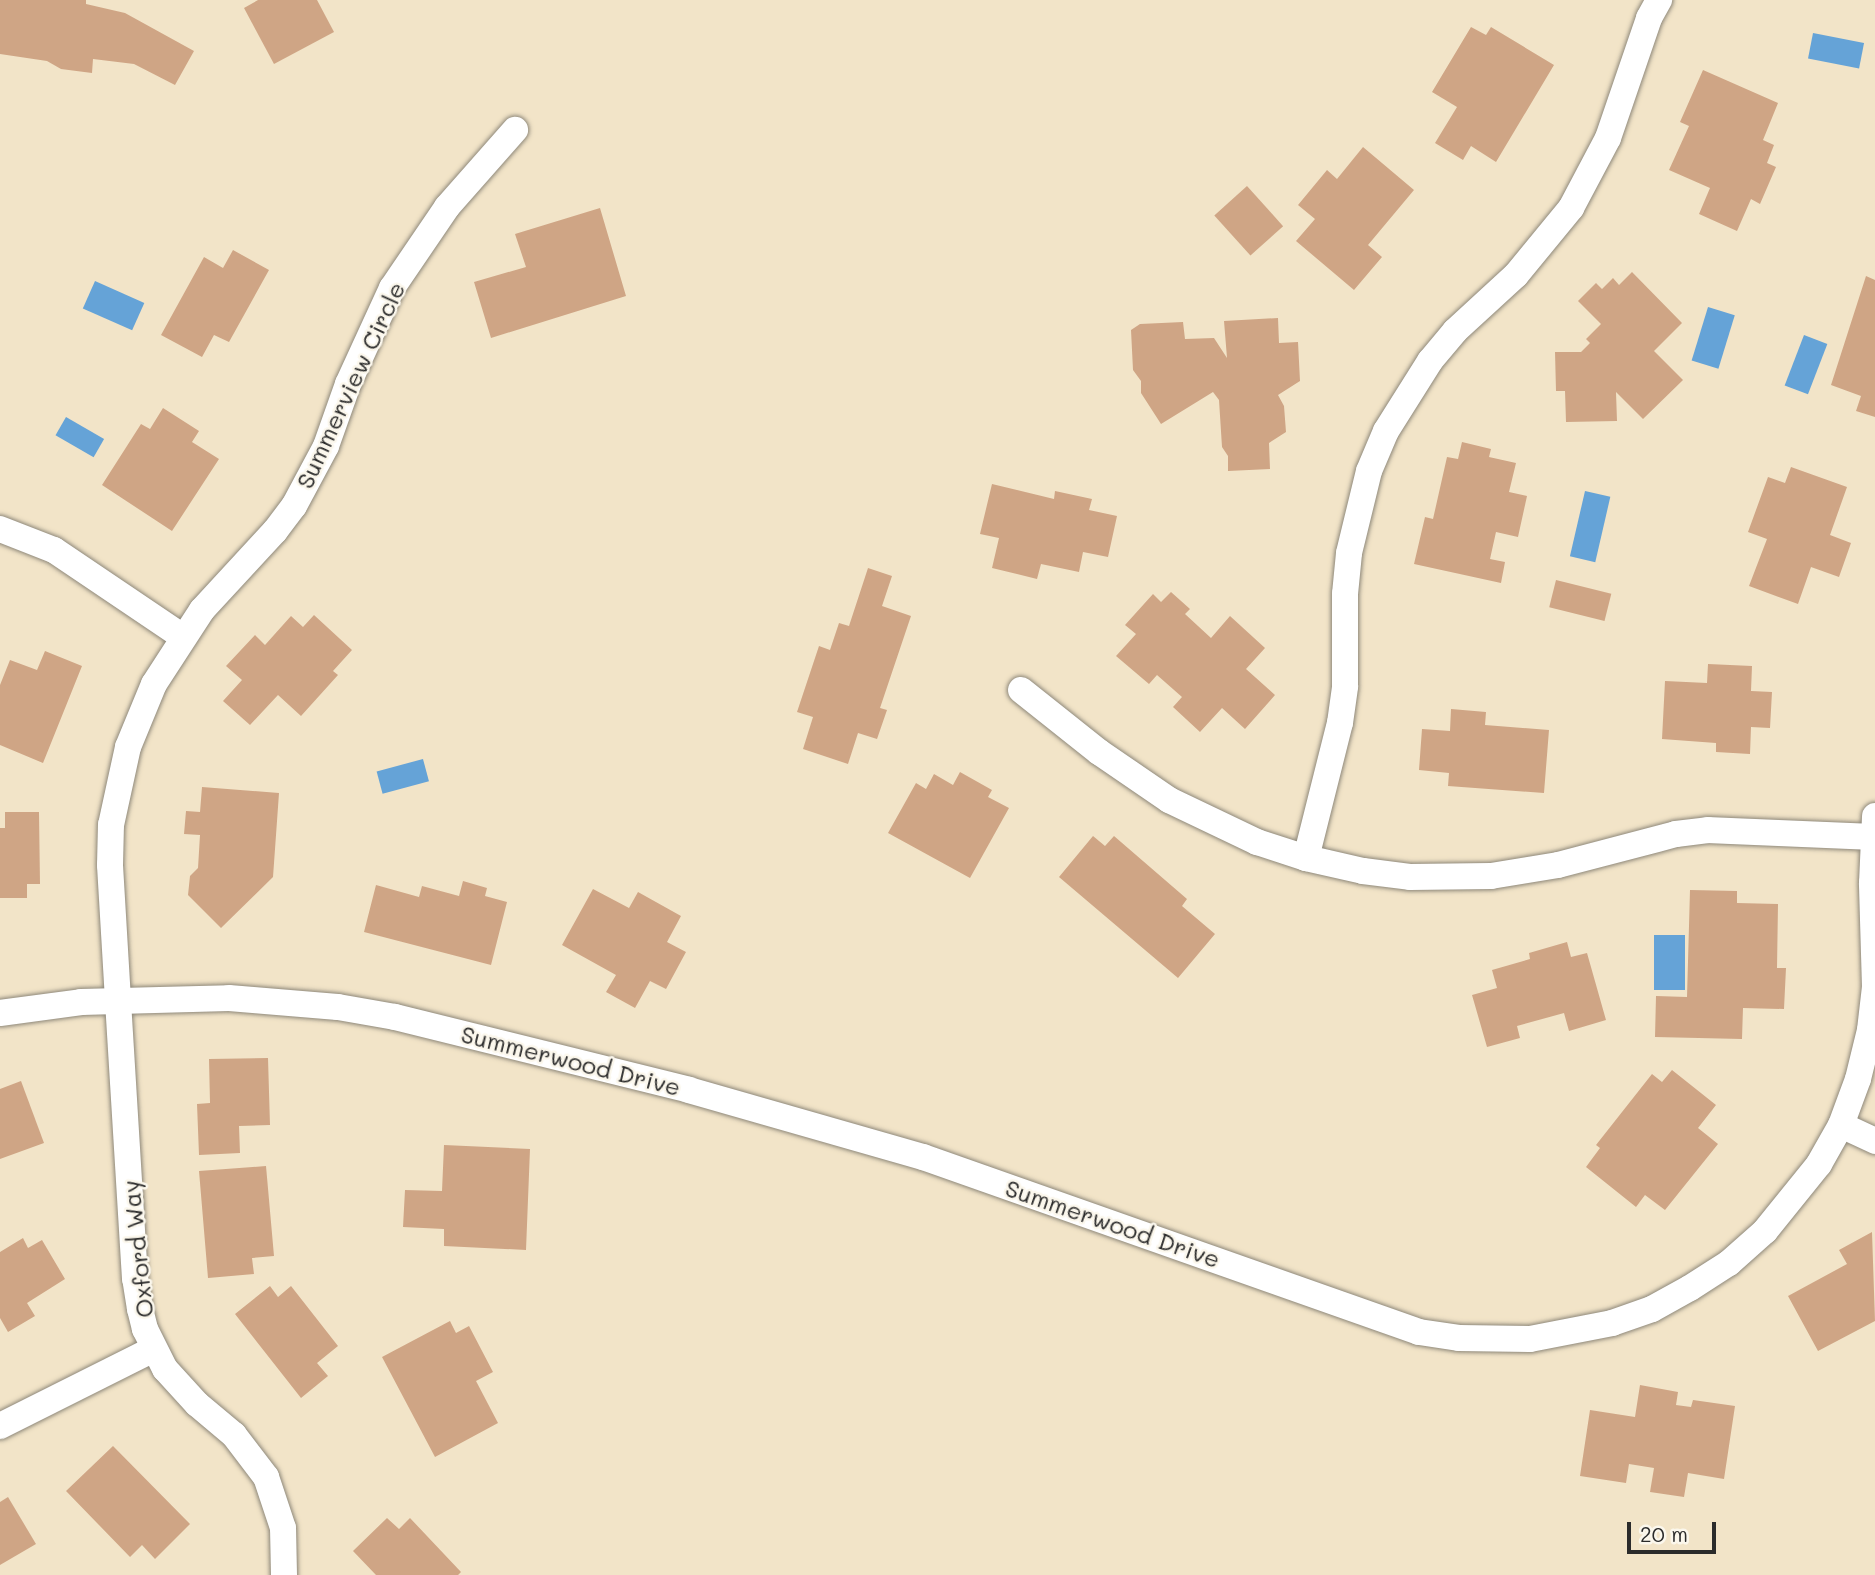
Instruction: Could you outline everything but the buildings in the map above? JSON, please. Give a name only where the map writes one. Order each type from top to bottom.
[{"type":"street","points":[[1306,859],[1340,723],[1345,686],[1345,594],[1349,552],[1369,471],[1385,431],[1430,361],[1455,331],[1523,267],[1571,208],[1608,138],[1649,18],[1659,0]]},
{"type":"street","name":"Summerview Circle","points":[[118,1000],[110,865],[111,825],[118,786],[138,719],[154,684],[183,637],[219,589],[267,541],[294,506],[326,446],[348,384],[392,288],[447,207],[515,130]]},
{"type":"street","points":[[0,529],[54,550],[183,637]]},
{"type":"street","points":[[1021,690],[1099,752],[1169,800],[1257,842],[1306,859],[1375,872],[1454,878],[1525,872],[1676,834],[1708,830],[1874,827]]},
{"type":"street","name":"Summerwood Drive","points":[[0,1013],[118,1000],[229,998],[338,1007],[454,1030],[689,1090],[923,1157],[1419,1332],[1459,1338],[1530,1339],[1572,1332],[1652,1309],[1690,1289],[1729,1263],[1765,1231],[1819,1164],[1841,1125],[1858,1079],[1872,1009],[1874,827]]},
{"type":"street","name":"Oxford Way","points":[[118,1000],[135,1279],[145,1329],[154,1349],[180,1387],[234,1435],[266,1477],[277,1501],[283,1528],[284,1575]]},
{"type":"street","points":[[1841,1125],[1875,1141]]},
{"type":"street","points":[[0,1426],[154,1349]]},
{"type":"water","points":[[1813,33],[1864,43],[1859,68],[1808,59]]},
{"type":"water","points":[[95,281],[144,303],[132,330],[83,308]]},
{"type":"water","points":[[1708,307],[1735,315],[1718,369],[1692,361]]},
{"type":"water","points":[[1804,335],[1827,344],[1808,394],[1785,385]]},
{"type":"water","points":[[66,417],[104,439],[94,457],[56,435]]},
{"type":"water","points":[[1585,491],[1610,497],[1595,562],[1570,556]]},
{"type":"water","points":[[423,759],[429,781],[383,794],[377,771]]},
{"type":"water","points":[[1654,935],[1685,935],[1685,990],[1654,990]]}]
